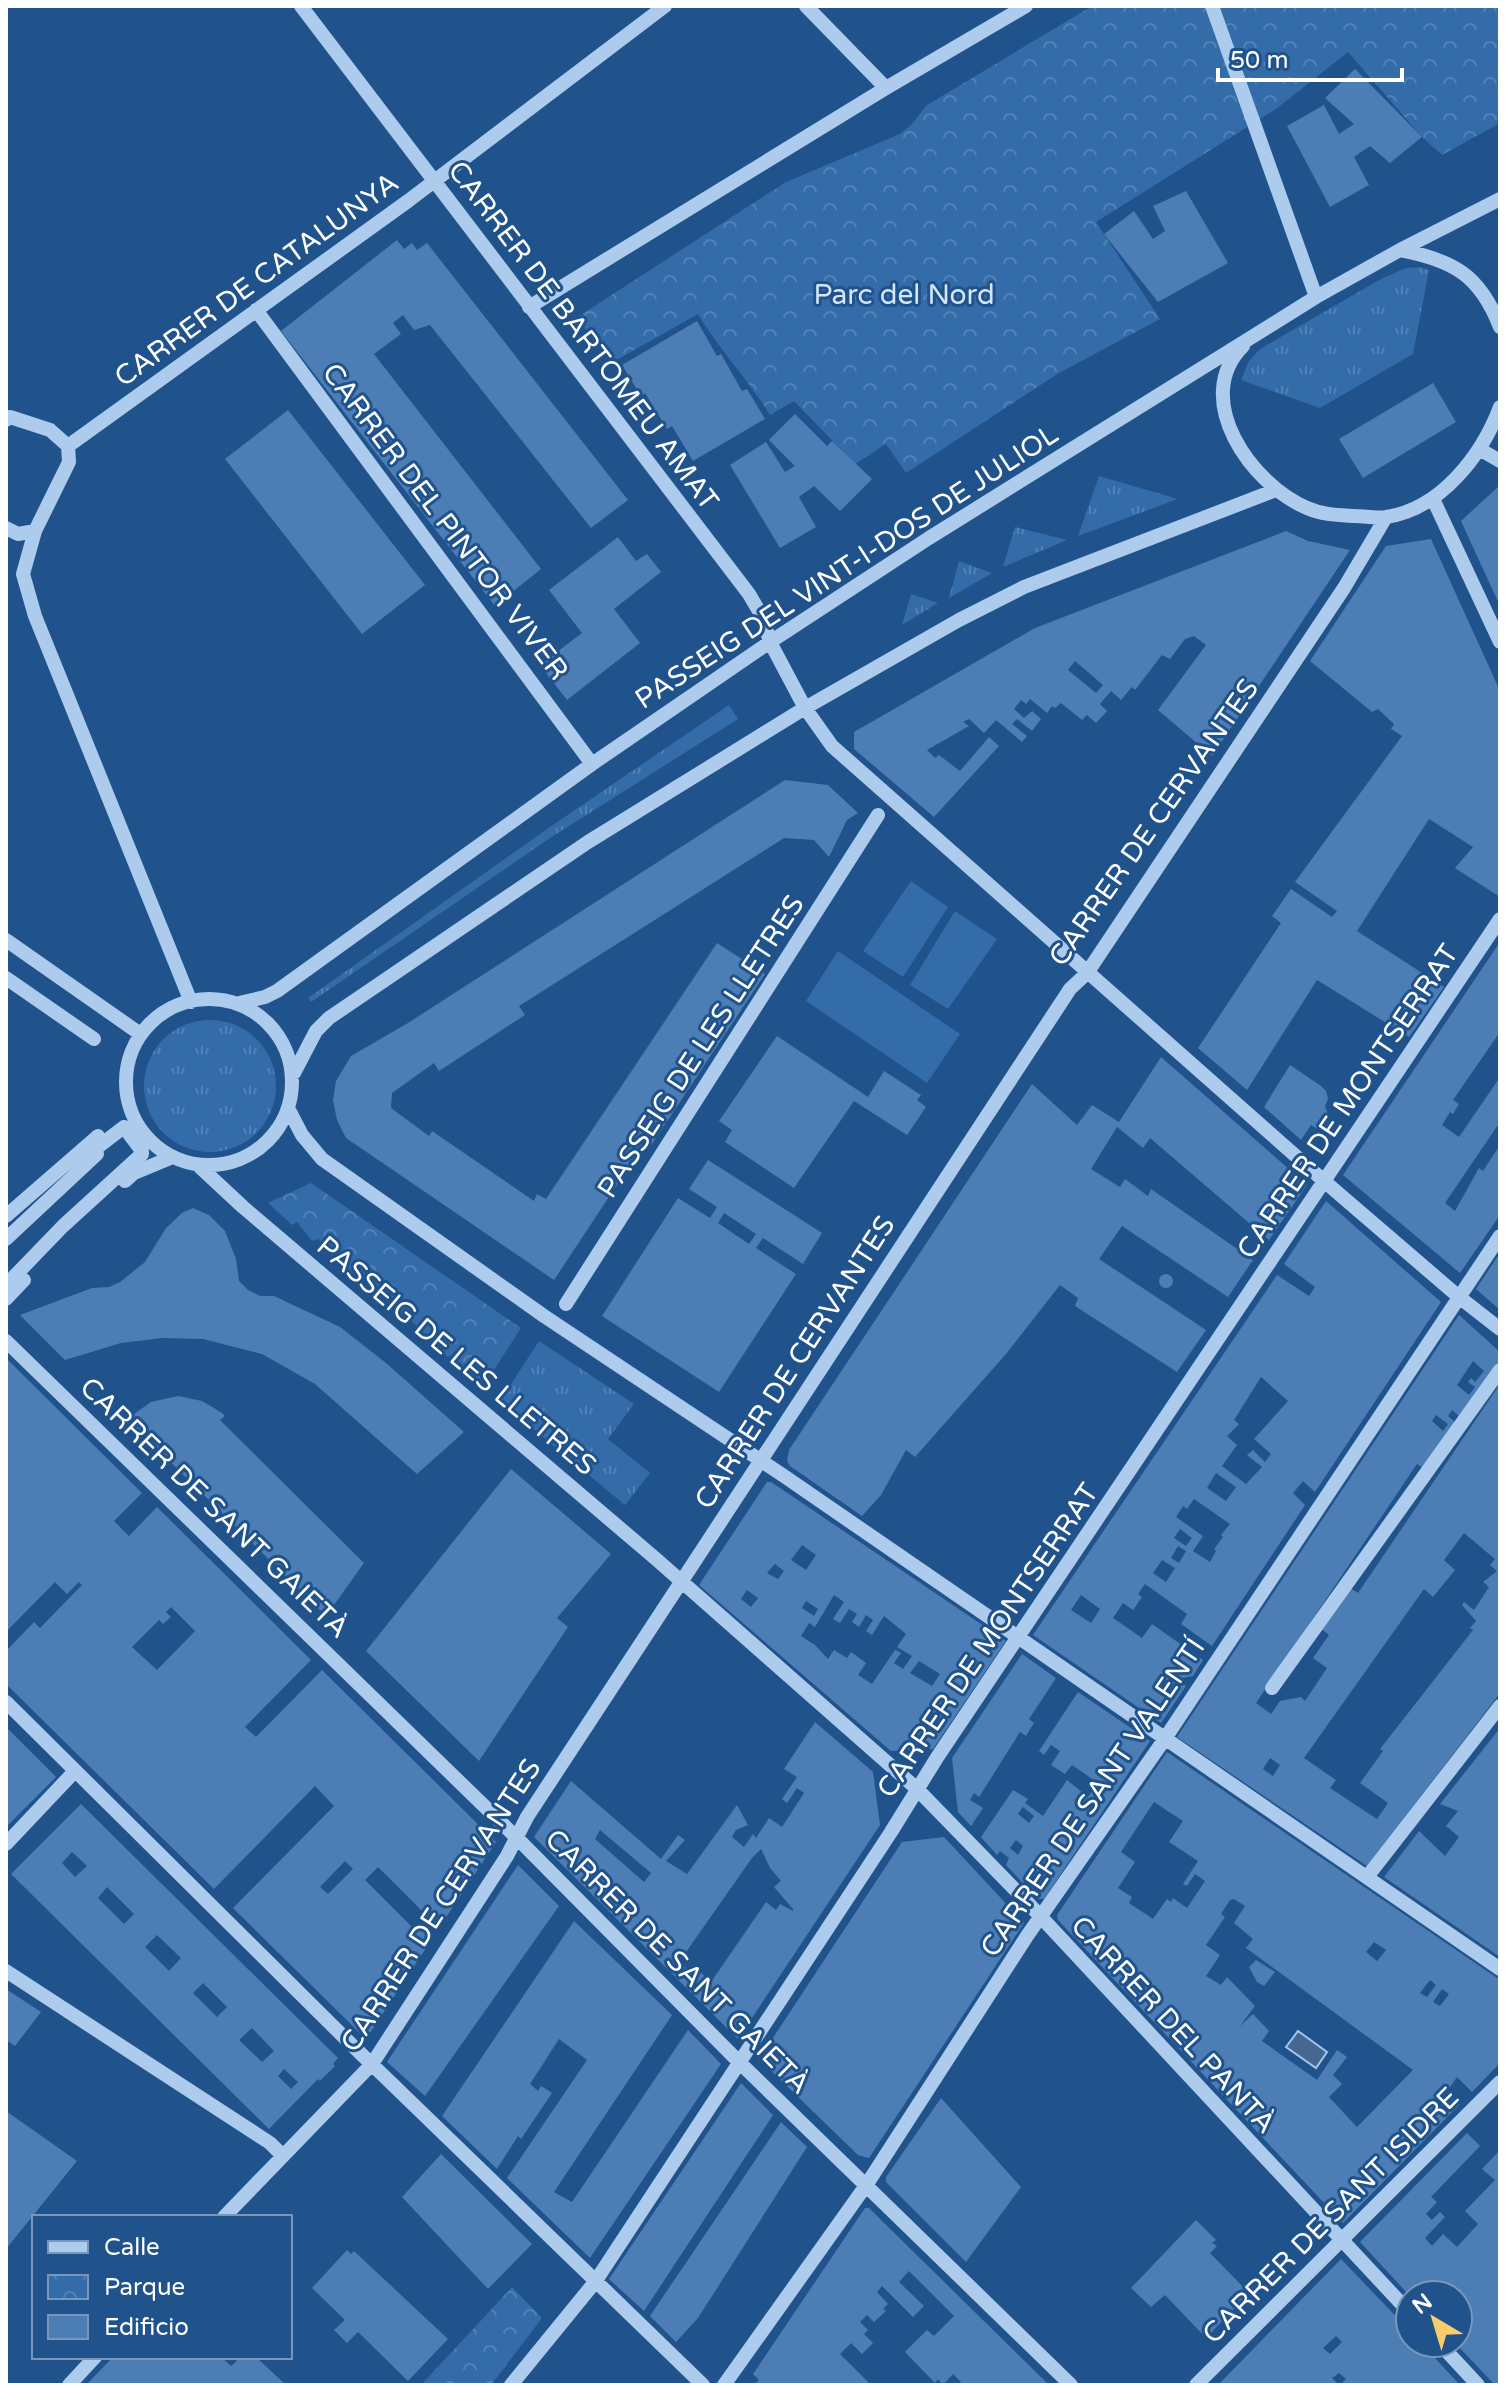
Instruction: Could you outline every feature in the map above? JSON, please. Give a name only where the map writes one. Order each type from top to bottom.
[{"type":"street","name":"CARRER DE BARTOMEU AMAT","points":[[301,6],[749,594],[805,708],[832,746],[1324,1181],[1500,1329]]},
{"type":"street","name":"CARRER DE CATALUNYA","points":[[68,446],[434,182],[665,6]]},
{"type":"street","points":[[806,6],[886,88]]},
{"type":"street","points":[[529,307],[1026,6]]},
{"type":"street","points":[[1212,6],[1316,297]]},
{"type":"street","name":"PASSEIG DEL VINT-I-DOS DE JULIOL","points":[[239,1003],[277,991],[592,764],[770,642],[1010,486],[1316,297],[1500,199]]},
{"type":"street","points":[[1400,250],[1435,257],[1465,274],[1480,287],[1500,327]]},
{"type":"street","name":"CARRER DEL PINTOR VIVER","points":[[256,310],[592,764]]},
{"type":"street","points":[[1255,334],[1238,351],[1225,375],[1222,398],[1225,416],[1241,450],[1276,490],[1307,508],[1332,515],[1386,517],[1433,499],[1481,450],[1500,407]]},
{"type":"street","points":[[7,418],[50,430],[68,446],[69,462],[35,531],[23,574],[35,616],[191,1002]]},
{"type":"street","points":[[1481,450],[1500,461]]},
{"type":"street","points":[[294,1073],[286,1045],[268,1021],[239,1003],[216,1000],[191,1002],[168,1010],[139,1033],[125,1078],[129,1111],[143,1136],[170,1158],[200,1167],[241,1158],[269,1140],[289,1110],[294,1073],[316,1031],[329,1018],[588,842],[805,708],[991,602],[1276,490]]},
{"type":"street","points":[[1433,499],[1500,642]]},
{"type":"street","name":"CARRER DE CERVANTES","points":[[226,2215],[372,2064],[507,1856],[515,1836],[760,1459],[1070,989],[1087,973],[1344,588],[1386,517]]},
{"type":"street","points":[[6,528],[18,534],[35,531]]},
{"type":"street","name":"PASSEIG DE LES LLETRES","points":[[566,1304],[878,815]]},
{"type":"street","name":"CARRER DE MONTSERRAT","points":[[511,2385],[595,2282],[891,1832],[916,1788],[1500,919]]},
{"type":"street","points":[[6,940],[139,1033]]},
{"type":"street","points":[[6,978],[94,1039]]},
{"type":"street","points":[[289,1110],[302,1135],[322,1159],[544,1316],[760,1459],[1500,1969]]},
{"type":"street","points":[[6,1216],[129,1111]]},
{"type":"street","points":[[6,1239],[97,1154],[94,1150],[124,1127],[128,1130],[142,1154],[63,1226],[6,1285]]},
{"type":"street","points":[[6,1299],[69,1232],[134,1173],[170,1158]]},
{"type":"street","name":"PASSEIG DE LES LLETRES","points":[[200,1167],[682,1582]]},
{"type":"street","name":"CARRER DE SANT VALENTÍ","points":[[724,2385],[867,2184],[1040,1917],[1164,1740],[1500,1236]]},
{"type":"street","name":"CARRER DE SANT GAIETÀ","points":[[6,1341],[515,1836],[739,2062],[1071,2385]]},
{"type":"street","points":[[1272,1688],[1500,1370]]},
{"type":"street","name":"CARRER DEL PANTÀ","points":[[682,1582],[916,1788],[1394,2296]]},
{"type":"street","points":[[6,1702],[703,2385]]},
{"type":"street","points":[[1367,1877],[1500,1706]]},
{"type":"street","points":[[6,1844],[75,1771]]},
{"type":"street","points":[[6,1971],[270,2143],[282,2155]]},
{"type":"street","name":"CARRER DE SANT ISIDRE","points":[[1196,2385],[1500,2082]]},
{"type":"street","points":[[69,2385],[93,2359]]},
{"type":"street","points":[[1454,2359],[1478,2385]]},
{"type":"green space","name":"Parc del Nord","points":[[1092,6],[1500,6],[1500,123],[1442,155],[1422,137],[1348,52],[1276,109],[1096,222],[1160,319],[1059,373],[906,473],[886,444],[855,464],[794,401],[770,415],[698,314],[613,362],[576,318],[786,182],[900,134],[927,105]]},
{"type":"green space","points":[[1406,268],[1429,270],[1413,354],[1320,408],[1241,380],[1249,361],[1259,350],[1381,279]]},
{"type":"green space","points":[[1099,476],[1178,499],[1078,536]]},
{"type":"green space","points":[[1015,527],[1067,540],[1003,567]]},
{"type":"green space","points":[[959,561],[992,573],[949,598]]},
{"type":"green space","points":[[911,594],[938,603],[902,625]]},
{"type":"green space","points":[[729,705],[738,719],[547,840],[311,1002],[308,998],[550,827]]},
{"type":"green space","points":[[911,881],[948,907],[903,977],[863,951]]},
{"type":"green space","points":[[955,911],[997,939],[948,1009],[910,985]]},
{"type":"green space","points":[[838,951],[960,1034],[927,1083],[806,1001]]},
{"type":"green space","points":[[210,1020],[235,1025],[257,1039],[271,1061],[276,1086],[271,1111],[257,1133],[235,1147],[210,1152],[185,1147],[163,1133],[149,1111],[144,1086],[149,1061],[163,1039],[185,1025]]},
{"type":"green space","points":[[311,1183],[521,1328],[483,1387],[452,1355],[447,1357],[431,1335],[427,1337],[408,1317],[403,1319],[362,1278],[358,1280],[342,1259],[335,1261],[319,1239],[312,1241],[297,1222],[292,1225],[268,1203]]},
{"type":"green space","points":[[539,1341],[634,1404],[608,1439],[650,1473],[625,1505],[500,1401]]},
{"type":"green space","points":[[512,2287],[542,2318],[491,2385],[421,2385]]},
{"type":"shaded area","points":[[1298,2031],[1327,2052],[1316,2068],[1286,2047]]},
{"type":"building","points":[[1355,69],[1422,137],[1390,163],[1370,146],[1354,157],[1369,185],[1330,207],[1287,126],[1324,105],[1339,134],[1354,124],[1325,98]]},
{"type":"building","points":[[1186,191],[1228,263],[1158,302],[1104,234],[1134,211],[1153,239],[1165,231],[1153,206]]},
{"type":"building","points":[[397,240],[404,249],[412,243],[417,250],[427,243],[628,500],[591,528],[430,325],[414,330],[403,315],[393,323],[401,334],[374,354],[541,569],[495,606],[281,331]]},
{"type":"building","points":[[697,321],[717,356],[721,354],[742,391],[747,389],[765,419],[693,461],[672,426],[667,429],[645,393],[641,396],[622,365]]},
{"type":"building","points":[[1433,383],[1456,422],[1363,478],[1339,439]]},
{"type":"building","points":[[288,410],[425,585],[362,634],[225,459]]},
{"type":"building","points":[[795,414],[827,446],[832,441],[872,479],[840,511],[814,486],[799,497],[816,527],[780,548],[730,465],[766,442],[785,472],[795,466],[769,440]]},
{"type":"building","points":[[1500,485],[1500,606],[1461,521]]},
{"type":"building","points":[[1286,531],[1308,541],[1350,550],[1212,756],[1158,710],[1206,645],[1194,636],[1185,639],[1170,659],[1162,655],[1135,690],[1132,687],[1121,700],[1111,691],[1100,704],[1107,711],[1096,723],[1087,715],[1082,720],[1061,703],[1055,708],[1052,706],[1047,713],[1030,699],[1026,704],[1021,700],[1014,709],[1024,718],[1032,711],[1041,719],[1032,731],[1017,719],[1012,724],[1027,736],[1022,742],[996,720],[984,733],[969,719],[963,722],[969,726],[927,750],[935,758],[939,755],[960,771],[989,737],[999,746],[934,817],[854,749],[854,732],[1035,628]],"holes":[[[1075,661],[1103,685],[1096,693],[1068,670]]]},
{"type":"building","points":[[618,537],[636,561],[647,554],[661,572],[614,609],[640,643],[567,700],[540,665],[582,633],[549,590]]},
{"type":"building","points":[[1431,539],[1500,691],[1500,897],[1455,868],[1473,847],[1429,819],[1357,931],[1444,987],[1409,1037],[1317,980],[1247,1090],[1198,1048],[1281,923],[1272,916],[1291,889],[1332,917],[1337,911],[1295,882],[1402,736],[1391,729],[1394,724],[1378,709],[1372,712],[1310,661],[1386,546]]},
{"type":"building","points":[[785,780],[828,785],[858,813],[847,820],[829,857],[814,840],[784,838],[519,1006],[525,1015],[439,1071],[434,1063],[392,1093],[391,1108],[429,1136],[432,1131],[534,1201],[537,1194],[546,1199],[717,943],[765,974],[648,1150],[642,1147],[554,1280],[346,1138],[337,1120],[333,1100],[336,1081],[351,1056],[408,1023]]},
{"type":"building","points":[[1500,942],[1500,1032],[1453,1100],[1459,1104],[1442,1125],[1459,1137],[1500,1077],[1500,1122],[1445,1203],[1455,1211],[1479,1168],[1483,1171],[1500,1145],[1500,1215],[1460,1273],[1343,1175]]},
{"type":"building","points":[[777,1036],[868,1097],[884,1071],[921,1095],[917,1100],[926,1107],[907,1135],[854,1101],[794,1188],[725,1142],[732,1130],[719,1121]]},
{"type":"building","points":[[1161,1057],[1307,1185],[1269,1240],[1150,1138],[1143,1148],[1117,1127],[1091,1169],[1120,1187],[1125,1179],[1148,1196],[1151,1189],[1253,1260],[1228,1297],[1122,1226],[1099,1259],[1206,1330],[1177,1372],[1075,1306],[1078,1298],[1060,1285],[1006,1354],[915,1457],[906,1450],[881,1495],[862,1516],[790,1466],[787,1461],[789,1450],[1032,1084],[1077,1125],[1092,1105],[1119,1122]]},
{"type":"building","points":[[1290,1065],[1321,1086],[1328,1099],[1325,1106],[1330,1119],[1317,1129],[1311,1125],[1301,1140],[1264,1107]]},
{"type":"building","points":[[708,1160],[822,1233],[803,1264],[763,1238],[756,1248],[796,1274],[719,1392],[602,1316],[678,1198],[710,1218],[717,1207],[689,1189]],"holes":[[[724,1213],[756,1234],[749,1244],[718,1223]]]},
{"type":"building","points":[[1326,1201],[1441,1302],[1315,1492],[1303,1481],[1293,1493],[1305,1505],[1212,1646],[1181,1624],[1187,1614],[1145,1584],[1138,1594],[1142,1597],[1133,1610],[1123,1603],[1113,1618],[1142,1638],[1152,1624],[1203,1660],[1193,1676],[1177,1679],[1186,1686],[1161,1723],[1033,1635],[1277,1275],[1309,1296],[1315,1287],[1284,1264]],"holes":[[[1261,1377],[1288,1401],[1254,1439],[1271,1454],[1265,1462],[1253,1450],[1247,1455],[1262,1467],[1246,1484],[1222,1466],[1237,1445],[1227,1436],[1239,1424],[1234,1420]],[[1216,1473],[1236,1487],[1226,1501],[1207,1488]],[[1194,1499],[1230,1524],[1221,1535],[1223,1537],[1214,1549],[1216,1551],[1210,1562],[1193,1551],[1203,1536],[1176,1517],[1183,1506],[1187,1509]],[[1180,1529],[1192,1538],[1186,1546],[1174,1538]],[[1178,1546],[1186,1551],[1179,1563],[1171,1558]],[[1162,1560],[1175,1568],[1166,1582],[1153,1573]],[[1081,1595],[1100,1609],[1091,1623],[1071,1610]]]},
{"type":"building","points":[[193,1208],[209,1215],[225,1231],[236,1259],[239,1281],[248,1290],[260,1296],[274,1296],[340,1327],[464,1432],[417,1474],[315,1384],[262,1354],[203,1339],[162,1338],[121,1343],[65,1360],[20,1315],[92,1288],[109,1287],[120,1282],[145,1262],[166,1228],[182,1213]]},
{"type":"building","points":[[1500,1253],[1500,1310],[1476,1289]]},
{"type":"building","points":[[1166,1274],[1173,1281],[1166,1288],[1159,1281]]},
{"type":"building","points":[[1459,1315],[1500,1352],[1500,1360],[1460,1417],[1452,1410],[1448,1416],[1456,1423],[1425,1469],[1417,1464],[1256,1703],[1271,1714],[1280,1701],[1301,1697],[1305,1701],[1327,1668],[1313,1658],[1329,1635],[1320,1628],[1350,1588],[1358,1593],[1500,1384],[1500,1693],[1367,1866],[1177,1737]],"holes":[[[1473,1361],[1484,1371],[1475,1382],[1471,1378],[1468,1382],[1475,1387],[1469,1395],[1457,1385]],[[1436,1415],[1448,1424],[1443,1431],[1432,1421]],[[1464,1533],[1495,1559],[1490,1565],[1497,1571],[1483,1582],[1489,1587],[1474,1610],[1464,1602],[1462,1605],[1476,1621],[1470,1628],[1473,1630],[1380,1749],[1383,1751],[1360,1783],[1388,1803],[1377,1819],[1330,1788],[1336,1780],[1304,1758],[1424,1589],[1433,1597],[1455,1570],[1444,1560]],[[1270,1758],[1280,1765],[1273,1776],[1263,1769]]]},
{"type":"building","points":[[6,1358],[142,1493],[114,1521],[129,1536],[157,1507],[311,1660],[245,1727],[256,1737],[322,1670],[496,1842],[439,1928],[378,1867],[365,1880],[417,1932],[422,1924],[434,1936],[366,2039],[233,1908],[334,1806],[315,1786],[214,1889],[6,1684],[6,1651],[34,1622],[40,1628],[82,1585],[79,1582],[67,1594],[55,1582],[6,1632]],"holes":[[[171,1607],[195,1631],[157,1670],[132,1647],[159,1620],[163,1624],[171,1617],[166,1612]],[[345,1861],[353,1869],[328,1894],[320,1887]]]},
{"type":"building","points":[[178,1396],[202,1401],[222,1413],[225,1416],[220,1420],[364,1563],[326,1616],[127,1419],[151,1402]]},
{"type":"building","points":[[511,1469],[611,1554],[557,1618],[568,1627],[479,1761],[366,1651]]},
{"type":"building","points":[[767,1482],[771,1482],[1006,1641],[933,1749],[891,1751],[699,1585]],"holes":[[[802,1545],[816,1555],[806,1570],[791,1560]],[[775,1564],[784,1571],[778,1579],[767,1573]],[[747,1590],[758,1598],[751,1607],[741,1599]],[[834,1595],[844,1602],[833,1619],[840,1623],[849,1609],[857,1614],[852,1622],[859,1627],[866,1615],[873,1620],[866,1631],[872,1635],[884,1616],[906,1634],[897,1647],[912,1656],[903,1669],[894,1663],[901,1653],[895,1650],[872,1684],[858,1675],[866,1663],[851,1652],[847,1658],[834,1650],[828,1659],[801,1636],[809,1623],[815,1627]],[[806,1601],[818,1609],[814,1616],[802,1608]],[[919,1661],[940,1674],[932,1686],[910,1673]]]},
{"type":"building","points":[[1022,1654],[1056,1678],[1029,1719],[1034,1723],[1026,1736],[1020,1732],[979,1797],[974,1793],[970,1800],[983,1808],[971,1826],[958,1812],[952,1758]]},
{"type":"building","points":[[1078,1692],[1150,1741],[1044,1899],[1038,1899],[1006,1865],[1009,1858],[1000,1851],[997,1855],[981,1837],[1013,1790],[1028,1799],[1025,1803],[1043,1816],[1067,1780],[1088,1797],[1098,1783],[1072,1765],[1065,1774],[1051,1765],[1060,1751],[1051,1745],[1044,1755],[1039,1751]],"holes":[[[1023,1807],[1034,1816],[1029,1823],[1018,1814]],[[1016,1840],[1023,1846],[1018,1855],[1010,1848]]]},
{"type":"building","points":[[815,1722],[873,1772],[880,1825],[738,2039],[534,1837],[571,1781],[661,1859],[678,1835],[685,1840],[666,1861],[687,1874],[737,1805],[748,1825],[736,1830],[732,1837],[744,1847],[753,1834],[756,1838],[769,1818],[782,1827],[804,1793],[797,1788],[787,1803],[782,1799],[797,1777],[784,1769]],"holes":[[[600,1830],[651,1873],[644,1882],[595,1839]],[[761,1849],[770,1868],[781,1881],[774,1887],[793,1911],[780,1904],[776,1910],[766,1902],[711,1982],[692,1965],[688,1970],[679,1962]]]},
{"type":"building","points":[[6,1727],[56,1777],[6,1827]]},
{"type":"building","points":[[1500,1728],[1500,1957],[1384,1877],[1419,1831],[1445,1856],[1459,1837],[1446,1826],[1458,1811],[1440,1804]]},
{"type":"building","points":[[1167,1752],[1500,1980],[1500,2063],[1472,2092],[1457,2077],[1446,2093],[1460,2104],[1343,2223],[1058,1920],[1057,1915]],"holes":[[[1154,1802],[1183,1821],[1169,1842],[1198,1861],[1183,1884],[1187,1886],[1195,1874],[1205,1881],[1187,1908],[1173,1898],[1171,1902],[1167,1899],[1153,1919],[1129,1903],[1132,1897],[1118,1888],[1135,1862],[1121,1852]],[[1234,1899],[1245,1906],[1234,1923],[1253,1939],[1246,1948],[1413,2070],[1357,2127],[1329,2097],[1342,2084],[1333,2075],[1347,2057],[1337,2050],[1317,2080],[1262,2041],[1269,2031],[1253,2014],[1240,2026],[1255,2006],[1227,1977],[1221,1985],[1206,1976],[1220,1955],[1206,1945],[1225,1917],[1221,1914],[1230,1900]],[[1374,1942],[1386,1950],[1377,1961],[1366,1952]],[[1430,1980],[1436,1985],[1427,1997],[1420,1993]],[[1442,1989],[1449,1994],[1440,2006],[1433,2002]]]},
{"type":"building","points":[[81,1804],[338,2058],[333,2064],[335,2066],[269,2129],[11,1874]],"holes":[[[72,1852],[87,1866],[75,1877],[62,1863]],[[107,1887],[134,1914],[124,1924],[98,1898]],[[157,1935],[181,1958],[169,1971],[145,1947]],[[203,1983],[227,2007],[217,2017],[193,1993]],[[252,2028],[274,2051],[262,2062],[239,2040]],[[284,2069],[298,2082],[291,2089],[278,2076]]]},
{"type":"building","points":[[944,1837],[1024,1923],[869,2158],[858,2155],[759,2059],[902,1842]]},
{"type":"building","points":[[518,1865],[559,1906],[425,2096],[387,2062]]},
{"type":"building","points":[[574,1921],[672,2015],[554,2192],[572,2202],[688,2030],[721,2064],[590,2258],[507,2178],[587,2060],[559,2039],[530,2084],[538,2091],[541,2086],[552,2093],[497,2169],[442,2116]]},
{"type":"building","points":[[1256,1960],[1275,1972],[1264,1986],[1257,1982],[1249,1967]]},
{"type":"building","points":[[6,1989],[41,2012],[15,2046],[6,2040]]},
{"type":"building","points":[[741,2083],[773,2115],[644,2311],[609,2279]]},
{"type":"building","points":[[941,2098],[1021,2187],[966,2262],[886,2182],[886,2177]]},
{"type":"building","points":[[6,2111],[77,2161],[6,2249]]},
{"type":"building","points":[[781,2122],[807,2147],[698,2318],[676,2342],[650,2316]]},
{"type":"building","points":[[1467,2133],[1480,2146],[1431,2197],[1437,2202],[1426,2214],[1432,2220],[1440,2212],[1445,2217],[1425,2238],[1432,2246],[1443,2234],[1457,2247],[1478,2224],[1465,2211],[1495,2180],[1482,2169],[1500,2150],[1500,2385],[1495,2385],[1470,2359],[1474,2359],[1474,2279],[1394,2279],[1360,2242]]},
{"type":"building","points":[[441,2154],[532,2244],[488,2289],[402,2197]]},
{"type":"building","points":[[865,2208],[869,2208],[1049,2385],[958,2385],[961,2382],[953,2374],[943,2385],[938,2379],[935,2383],[905,2352],[927,2330],[934,2336],[954,2316],[909,2271],[899,2282],[924,2306],[913,2317],[882,2286],[877,2292],[888,2304],[883,2309],[886,2311],[874,2322],[867,2315],[860,2322],[868,2330],[864,2334],[873,2343],[862,2354],[851,2343],[840,2354],[871,2385],[754,2385],[759,2380],[753,2374]]},
{"type":"building","points":[[1196,2220],[1216,2240],[1212,2243],[1217,2246],[1210,2253],[1249,2293],[1206,2338],[1165,2295],[1151,2307],[1131,2288]]},
{"type":"building","points":[[347,2250],[351,2254],[354,2251],[448,2339],[408,2381],[358,2332],[347,2343],[334,2330],[345,2320],[312,2288]]},
{"type":"building","points":[[1341,2259],[1394,2314],[1394,2359],[1436,2359],[1460,2385],[1340,2385],[1346,2379],[1339,2373],[1332,2378],[1339,2385],[1218,2385]],"holes":[[[1336,2336],[1342,2342],[1330,2354],[1323,2348]]]},
{"type":"building","points":[[111,2359],[223,2359],[231,2366],[237,2361],[235,2359],[258,2359],[286,2385],[86,2385]]}]
